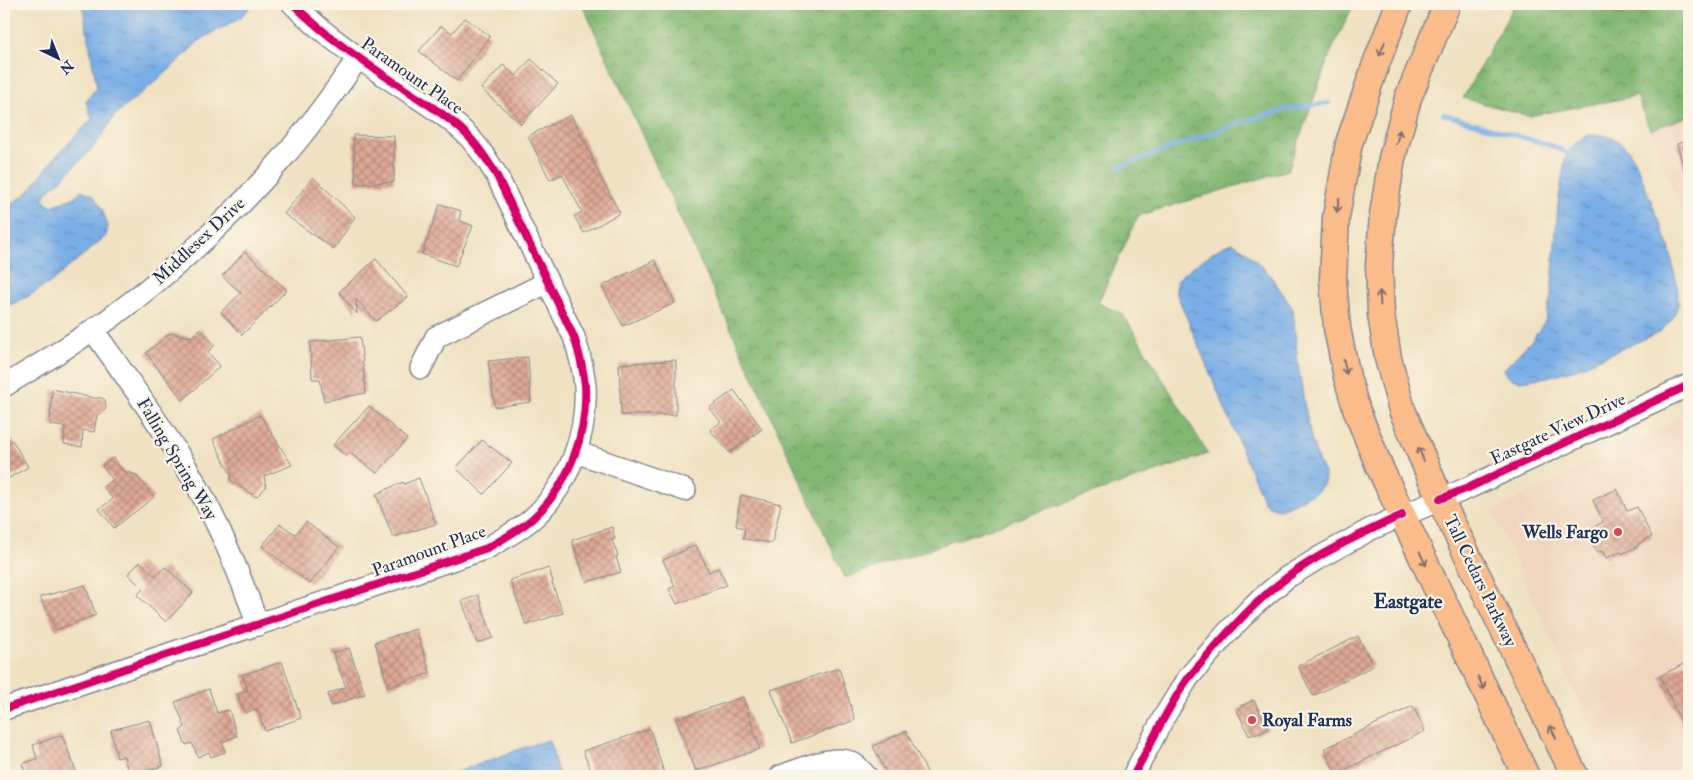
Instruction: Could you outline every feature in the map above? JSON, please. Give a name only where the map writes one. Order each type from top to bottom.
[{"type":"main road","points":[[1399,4],[1349,143],[1336,217],[1333,280],[1337,328],[1354,402],[1379,466],[1526,776]]},
{"type":"main road","name":"Tall Cedars Parkway","points":[[1447,4],[1408,98],[1394,150],[1383,215],[1379,264],[1381,314],[1388,358],[1402,410],[1440,499],[1575,776]]},
{"type":"street","name":"Paramount Place","points":[[4,708],[471,554],[510,536],[533,518],[550,498],[566,474],[576,452],[582,431],[585,408],[585,384],[574,337],[497,176],[484,154],[467,134],[449,119],[358,58],[323,32],[293,4]]},
{"type":"street","name":"Middlesex Drive","points":[[4,386],[50,359],[93,330],[152,285],[193,250],[232,213],[280,160],[325,105],[358,58]]},
{"type":"street","points":[[421,368],[436,337],[548,282]]},
{"type":"street","name":"Falling Spring Way","points":[[93,330],[168,437],[190,473],[228,547],[258,625]]},
{"type":"street","name":"Eastgate View Drive","points":[[1133,776],[1164,717],[1188,678],[1254,605],[1286,578],[1371,529],[1468,488],[1689,385]]},
{"type":"street","points":[[576,452],[685,490]]},
{"type":"street","points":[[781,776],[828,761],[842,759],[851,762],[866,776]]},
{"type":"shaded area","points":[[1689,116],[1689,231],[1650,130]]},
{"type":"shaded area","points":[[1689,414],[1689,776],[1613,776],[1493,511]]},
{"type":"green space","points":[[582,4],[1354,4],[1330,54],[1288,170],[1138,216],[1098,303],[1123,314],[1208,454],[845,578]]},
{"type":"green space","points":[[1515,4],[1689,4],[1689,116],[1650,130],[1637,96],[1529,116],[1463,98]]},
{"type":"water","points":[[82,4],[253,4],[240,18],[200,40],[168,71],[115,115],[91,150],[49,190],[43,199],[52,206],[73,198],[82,190],[94,196],[102,209],[108,226],[106,236],[51,282],[29,296],[4,308],[4,209],[27,193],[58,154],[92,119],[86,101],[97,87]]},
{"type":"water","points":[[1589,135],[1603,135],[1615,139],[1628,149],[1637,166],[1669,246],[1678,291],[1678,305],[1672,320],[1660,332],[1573,370],[1521,381],[1511,379],[1506,375],[1504,369],[1533,339],[1545,321],[1551,297],[1558,205],[1567,153],[1577,142]]},
{"type":"water","points":[[1233,243],[1246,251],[1270,275],[1293,309],[1298,365],[1304,402],[1311,438],[1318,461],[1325,475],[1324,483],[1318,491],[1278,509],[1264,502],[1176,292],[1177,281],[1184,273],[1221,247]]},
{"type":"water","points":[[548,740],[559,776],[447,776],[520,749]]},
{"type":"building","points":[[465,18],[490,36],[457,81],[419,51],[441,26],[452,33]]},
{"type":"building","points":[[531,59],[558,84],[521,124],[481,89],[503,65],[516,76]]},
{"type":"building","points":[[571,115],[593,159],[591,159],[620,213],[584,233],[574,216],[582,212],[562,174],[550,180],[528,136]]},
{"type":"building","points":[[353,135],[394,136],[394,182],[356,184]]},
{"type":"building","points":[[1689,140],[1689,176],[1686,176],[1677,144]]},
{"type":"building","points":[[313,177],[355,217],[334,249],[284,214]]},
{"type":"building","points":[[440,204],[461,211],[459,220],[473,226],[456,266],[422,254]]},
{"type":"building","points":[[245,252],[287,290],[242,335],[221,312],[241,293],[222,276]]},
{"type":"building","points":[[376,259],[408,297],[376,321],[356,299],[357,314],[339,292]]},
{"type":"building","points":[[655,260],[675,303],[623,326],[602,286]]},
{"type":"building","points":[[200,329],[215,345],[208,352],[220,366],[183,400],[146,353],[170,333],[191,337]]},
{"type":"building","points":[[360,337],[366,393],[324,401],[320,379],[312,379],[310,342]]},
{"type":"building","points":[[528,357],[531,402],[495,407],[488,361]]},
{"type":"building","points":[[676,360],[676,415],[621,415],[619,364]]},
{"type":"building","points":[[52,389],[105,400],[106,408],[97,415],[94,432],[83,430],[82,447],[64,444],[65,427],[50,425]]},
{"type":"building","points":[[734,390],[762,429],[730,453],[710,430],[721,422],[709,408]]},
{"type":"building","points":[[369,406],[407,439],[377,473],[350,453],[346,456],[333,445]]},
{"type":"building","points":[[260,415],[292,465],[264,476],[266,487],[256,497],[231,481],[231,475],[213,439]]},
{"type":"building","points":[[12,440],[28,467],[4,481],[4,445]]},
{"type":"building","points":[[482,440],[512,463],[484,494],[456,468]]},
{"type":"building","points":[[113,458],[123,471],[136,475],[154,497],[114,528],[99,509],[113,499],[103,487],[113,480],[102,466]]},
{"type":"building","points":[[419,478],[436,524],[393,537],[376,494],[403,482],[404,484]]},
{"type":"building","points":[[1617,489],[1627,511],[1637,507],[1652,537],[1622,554],[1621,552],[1606,558],[1602,551],[1597,553],[1590,539],[1596,536],[1592,528],[1603,522],[1593,500]]},
{"type":"building","points":[[741,495],[781,504],[772,543],[743,539],[745,528],[736,526]]},
{"type":"building","points":[[306,522],[339,547],[310,584],[262,546],[280,524],[295,534]]},
{"type":"building","points":[[612,527],[615,539],[612,540],[621,572],[586,582],[572,540]]},
{"type":"building","points":[[696,545],[709,572],[718,568],[727,585],[677,604],[669,589],[675,586],[663,560]]},
{"type":"building","points":[[140,562],[155,576],[165,567],[193,593],[166,622],[137,595],[143,589],[128,574]]},
{"type":"building","points":[[549,568],[552,583],[563,613],[526,625],[510,580]]},
{"type":"building","points":[[85,585],[96,615],[56,630],[40,597]]},
{"type":"building","points":[[478,595],[493,638],[477,643],[462,601]]},
{"type":"building","points":[[416,629],[430,673],[388,687],[375,642]]},
{"type":"building","points":[[1358,636],[1373,666],[1313,696],[1298,666]]},
{"type":"building","points":[[349,648],[365,694],[331,706],[328,694],[346,687],[333,653]]},
{"type":"building","points":[[1689,661],[1689,740],[1660,676]]},
{"type":"building","points":[[282,662],[301,718],[265,731],[257,709],[245,713],[237,694],[248,690],[242,675]]},
{"type":"building","points":[[839,668],[855,720],[792,743],[771,690]]},
{"type":"building","points":[[209,689],[217,713],[229,710],[237,736],[222,742],[225,752],[211,757],[209,752],[198,757],[192,743],[186,745],[180,731],[185,727],[175,702]]},
{"type":"building","points":[[743,697],[760,749],[696,771],[676,719]]},
{"type":"building","name":"Royal Farms","points":[[1254,700],[1268,729],[1249,736],[1237,710]]},
{"type":"building","points":[[1413,706],[1425,731],[1336,774],[1324,749]]},
{"type":"building","points":[[150,720],[163,766],[129,776],[124,756],[117,758],[111,730]]},
{"type":"building","points":[[650,729],[665,776],[593,776],[583,751]]},
{"type":"building","points":[[906,731],[929,776],[888,776],[873,746]]},
{"type":"building","points":[[62,735],[78,776],[27,776],[22,764],[37,759],[33,745]]},
{"type":"waterway","points":[[1119,167],[1239,123],[1288,109],[1329,103]]},
{"type":"waterway","points":[[1443,114],[1556,147],[1567,153]]},
{"type":"cycle path","points":[[4,709],[487,548],[510,535],[532,519],[545,506],[566,475],[574,458],[583,422],[585,403],[585,385],[578,348],[494,170],[474,143],[451,120],[346,49],[293,4]]},
{"type":"cycle path","points":[[1440,499],[1468,488],[1689,385]]},
{"type":"cycle path","points":[[1133,776],[1179,691],[1227,634],[1255,605],[1285,579],[1312,561],[1402,515]]},
{"type":"place","name":"Wells Fargo","points":[[1618,532]]},
{"type":"place","name":"Royal Farms","points":[[1252,720]]},
{"type":"district","name":"Eastgate","points":[[1408,601]]}]
